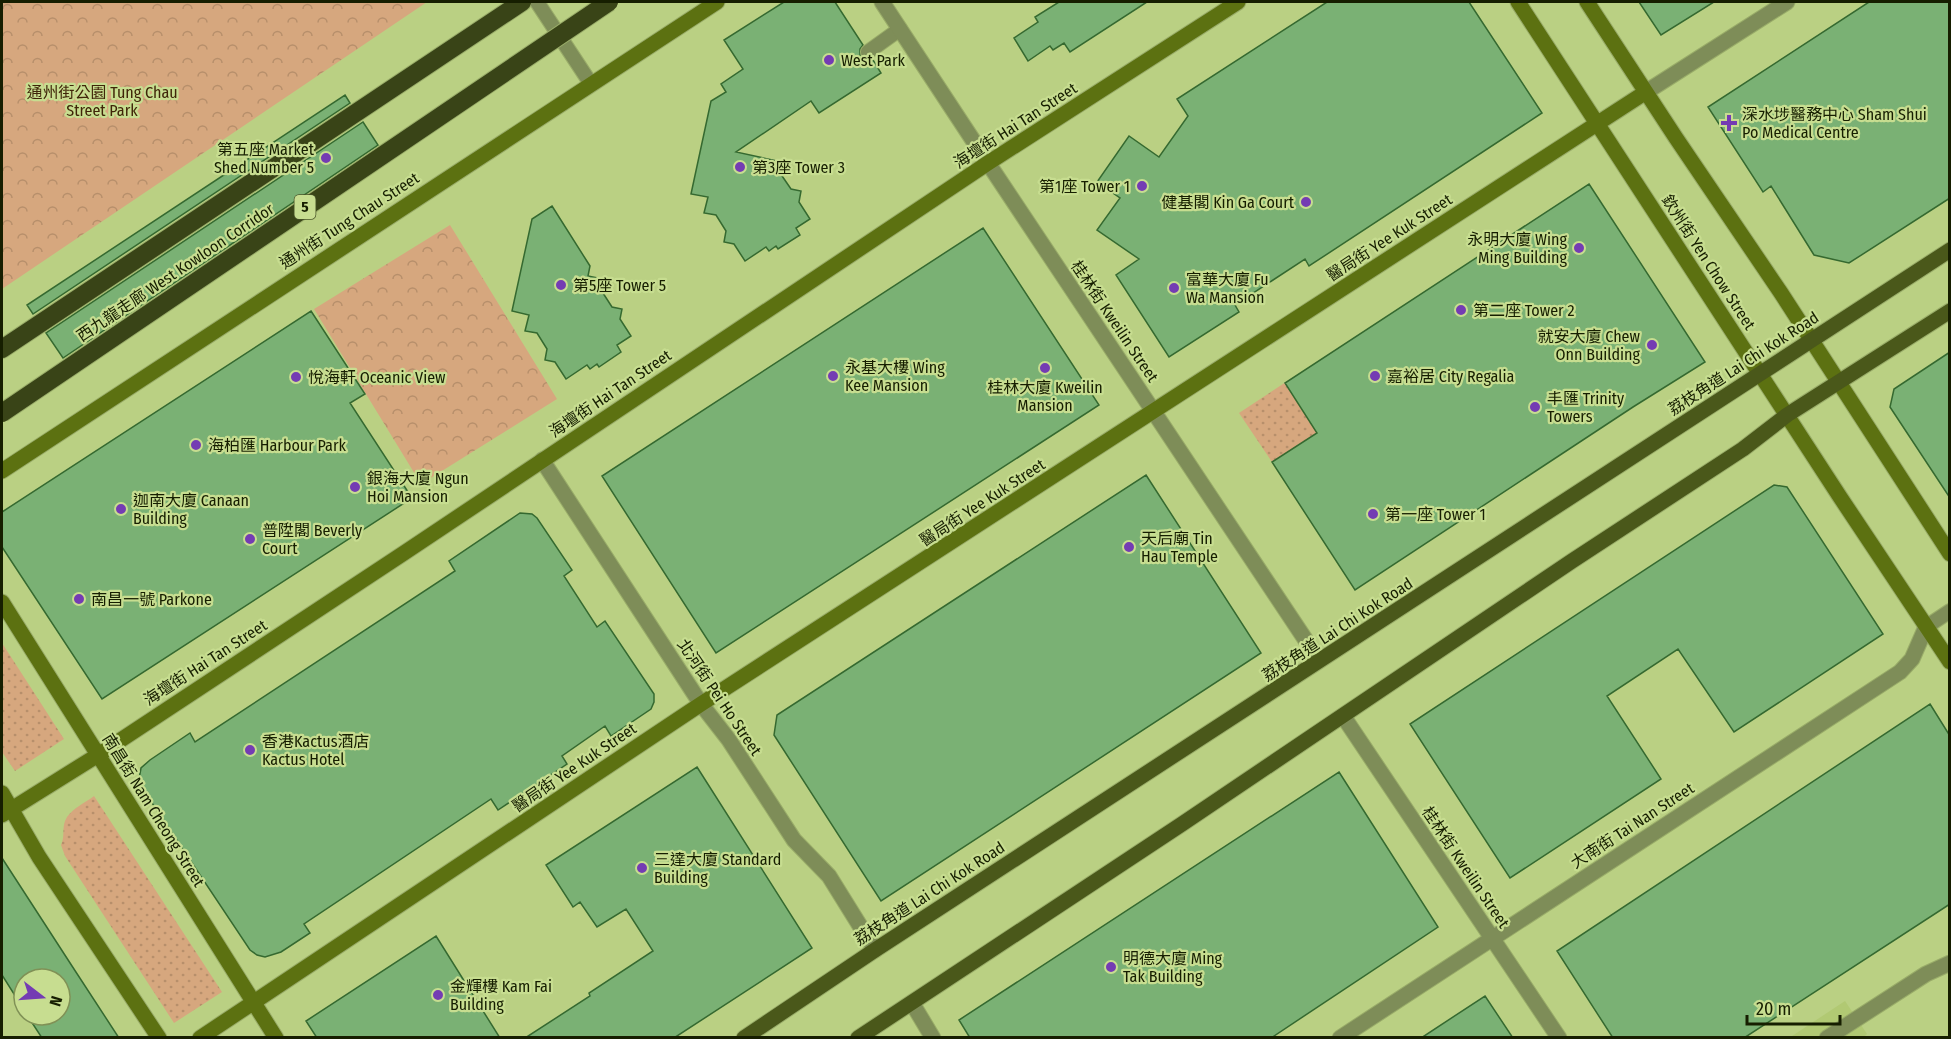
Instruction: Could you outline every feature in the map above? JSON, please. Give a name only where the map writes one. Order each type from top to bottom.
[{"type":"highway","name":"西九龍走廊 West Kowloon Corridor","points":[[2,349],[522,2]]},
{"type":"highway","name":"西九龍走廊 West Kowloon Corridor","points":[[2,413],[609,2]]},
{"type":"main road","name":"荔枝角道 Lai Chi Kok Road","points":[[744,1038],[875,950],[1950,250]]},
{"type":"main road","points":[[858,1038],[1743,449],[1787,415],[1950,311]]},
{"type":"street","name":"通州街 Tung Chau Street","points":[[2,471],[717,2]]},
{"type":"street","name":"桂林街 Kweilin Street","points":[[882,2],[1319,660]]},
{"type":"street","name":"海壇街 Hai Tan Street","points":[[7,812],[98,755],[988,164],[1238,2]]},
{"type":"street","name":"欽州街 Yen Chow Street","points":[[1518,2],[1926,627],[1948,654]]},
{"type":"street","points":[[1587,2],[1950,554]]},
{"type":"street","name":"醫局街 Yee Kuk Street","points":[[200,1038],[701,704],[1787,2]]},
{"type":"street","name":"北河街 Pei Ho Street","points":[[542,460],[701,704],[729,740],[794,840],[829,876],[875,950]]},
{"type":"street","name":"南昌街 Nam Cheong Street","points":[[2,602],[276,1038]]},
{"type":"street","name":"大南街 Tai Nan Street","points":[[1340,1038],[1900,672],[1912,659],[1926,627]]},
{"type":"street","name":"桂林街 Kweilin Street","points":[[1343,716],[1559,1038]]},
{"type":"street","points":[[2,793],[7,812],[159,1038]]},
{"type":"street","points":[[1827,1038],[1926,974],[1950,963]]},
{"type":"street","points":[[912,1003],[933,1038]]},
{"type":"lane","points":[[537,2],[591,84]]},
{"type":"lane","points":[[868,52],[900,29]]},
{"type":"lane","points":[[1926,627],[1950,611]]},
{"type":"shaded area","points":[[1845,1001],[1867,1034],[1863,1038],[1789,1038]]},
{"type":"green space","name":"通州街公園 Tung Chau Street Park","points":[[2,2],[427,2],[2,289]]},
{"type":"green space","points":[[450,225],[557,399],[421,484],[314,309]]},
{"type":"green space","points":[[1292,378],[1325,428],[1272,462],[1239,413]]},
{"type":"green space","points":[[2,643],[64,739],[15,771],[2,752]]},
{"type":"green space","points":[[94,796],[222,992],[174,1023],[65,856],[61,845],[67,817]]},
{"type":"building","points":[[784,2],[835,2],[863,45],[860,49],[860,57],[873,60],[881,73],[819,113],[811,101],[736,152],[782,162],[780,173],[791,189],[801,191],[799,202],[810,219],[796,228],[800,235],[778,249],[776,246],[769,251],[766,247],[745,261],[734,244],[724,242],[726,231],[716,215],[704,213],[708,197],[691,194],[711,101],[726,92],[721,84],[743,69],[724,40]]},
{"type":"building","points":[[1059,2],[1147,2],[1070,52],[1064,43],[1053,50],[1050,46],[1028,61],[1014,38],[1038,22],[1035,17]]},
{"type":"building","points":[[1327,2],[1469,2],[1542,113],[1309,266],[1305,259],[1235,305],[1239,312],[1169,357],[1116,275],[1139,259],[1097,230],[1120,198],[1097,182],[1129,136],[1159,157],[1188,116],[1177,99]]},
{"type":"building","points":[[1639,2],[1714,2],[1661,35]]},
{"type":"building","points":[[1869,2],[1950,2],[1950,198],[1849,263],[1814,255],[1771,186],[1763,192],[1708,107]]},
{"type":"building","points":[[345,95],[350,103],[33,314],[27,305]]},
{"type":"building","points":[[363,122],[378,145],[63,358],[46,333]]},
{"type":"building","points":[[1589,184],[1705,362],[1355,590],[1272,462],[1317,433],[1285,383]]},
{"type":"building","name":"第5座 Tower 5","points":[[552,206],[590,266],[588,276],[603,279],[601,290],[612,307],[622,309],[620,319],[631,336],[617,345],[621,352],[599,367],[597,364],[590,369],[587,365],[566,379],[555,362],[545,360],[547,349],[537,333],[525,331],[529,315],[512,311],[532,219]]},
{"type":"building","points":[[983,228],[1099,405],[716,653],[602,476]]},
{"type":"building","points":[[311,311],[365,394],[350,403],[412,498],[102,699],[2,547],[2,512]]},
{"type":"building","points":[[1950,352],[1950,498],[1890,407],[1894,389]]},
{"type":"building","points":[[1146,475],[1261,653],[881,901],[774,735],[777,715]]},
{"type":"building","points":[[1774,485],[1787,487],[1883,634],[1734,732],[1678,649],[1607,696],[1661,779],[1510,878],[1410,724]]},
{"type":"building","points":[[520,513],[532,514],[537,518],[572,570],[564,576],[597,627],[605,621],[654,694],[651,709],[611,736],[605,726],[562,756],[567,764],[498,810],[491,799],[304,924],[310,933],[281,952],[265,957],[257,955],[250,950],[140,785],[141,768],[190,733],[195,742],[455,571],[449,561]]},
{"type":"building","points":[[1930,704],[1950,736],[1950,904],[1744,1038],[1613,1038],[1557,951]]},
{"type":"building","points":[[697,767],[812,948],[674,1038],[525,1038],[590,996],[589,993],[653,951],[626,909],[597,927],[580,902],[573,907],[546,865]]},
{"type":"building","points":[[1339,772],[1438,927],[1271,1038],[970,1038],[959,1020]]},
{"type":"building","points":[[2,858],[119,1038],[42,1038],[35,1027],[72,1027],[72,967],[12,967],[12,991],[2,975]]},
{"type":"building","points":[[436,936],[500,1038],[317,1038],[306,1021]]},
{"type":"building","points":[[1485,996],[1513,1038],[1421,1038]]},
{"type":"place","name":"West Park","points":[[829,60]]},
{"type":"place","name":"深水埗醫務中心 Sham Shui Po Medical Centre","points":[[1729,123]]},
{"type":"place","name":"第五座 Market Shed Number 5","points":[[326,158]]},
{"type":"place","name":"第3座 Tower 3","points":[[740,167]]},
{"type":"place","name":"第1座 Tower 1","points":[[1142,186]]},
{"type":"place","name":"健基閣 Kin Ga Court","points":[[1306,202]]},
{"type":"place","name":"永明大廈 Wing Ming Building","points":[[1579,248]]},
{"type":"place","name":"第5座 Tower 5","points":[[561,285]]},
{"type":"place","name":"富華大廈 Fu Wa Mansion","points":[[1174,288]]},
{"type":"place","name":"第二座 Tower 2","points":[[1461,310]]},
{"type":"place","name":"就安大廈 Chew Onn Building","points":[[1652,345]]},
{"type":"place","name":"桂林大廈 Kweilin Mansion","points":[[1045,368]]},
{"type":"place","name":"永基大樓 Wing Kee Mansion","points":[[833,376]]},
{"type":"place","name":"嘉裕居 City Regalia","points":[[1375,376]]},
{"type":"place","name":"悅海軒 Oceanic View","points":[[296,377]]},
{"type":"place","name":"丰匯 Trinity Towers","points":[[1535,407]]},
{"type":"place","name":"海柏匯 Harbour Park","points":[[196,445]]},
{"type":"place","name":"銀海大廈 Ngun Hoi Mansion","points":[[355,487]]},
{"type":"place","name":"迦南大廈 Canaan Building","points":[[121,509]]},
{"type":"place","name":"第一座 Tower 1","points":[[1373,514]]},
{"type":"place","name":"普陞閣 Beverly Court","points":[[250,539]]},
{"type":"place","name":"天后廟 Tin Hau Temple","points":[[1129,547]]},
{"type":"place","name":"南昌一號 Parkone","points":[[79,599]]},
{"type":"place","name":"香港Kactus酒店 Kactus Hotel","points":[[250,750]]},
{"type":"place","name":"三達大廈 Standard Building","points":[[642,868]]},
{"type":"place","name":"明德大廈 Ming Tak Building","points":[[1111,967]]},
{"type":"place","name":"金輝樓 Kam Fai Building","points":[[438,995]]}]
